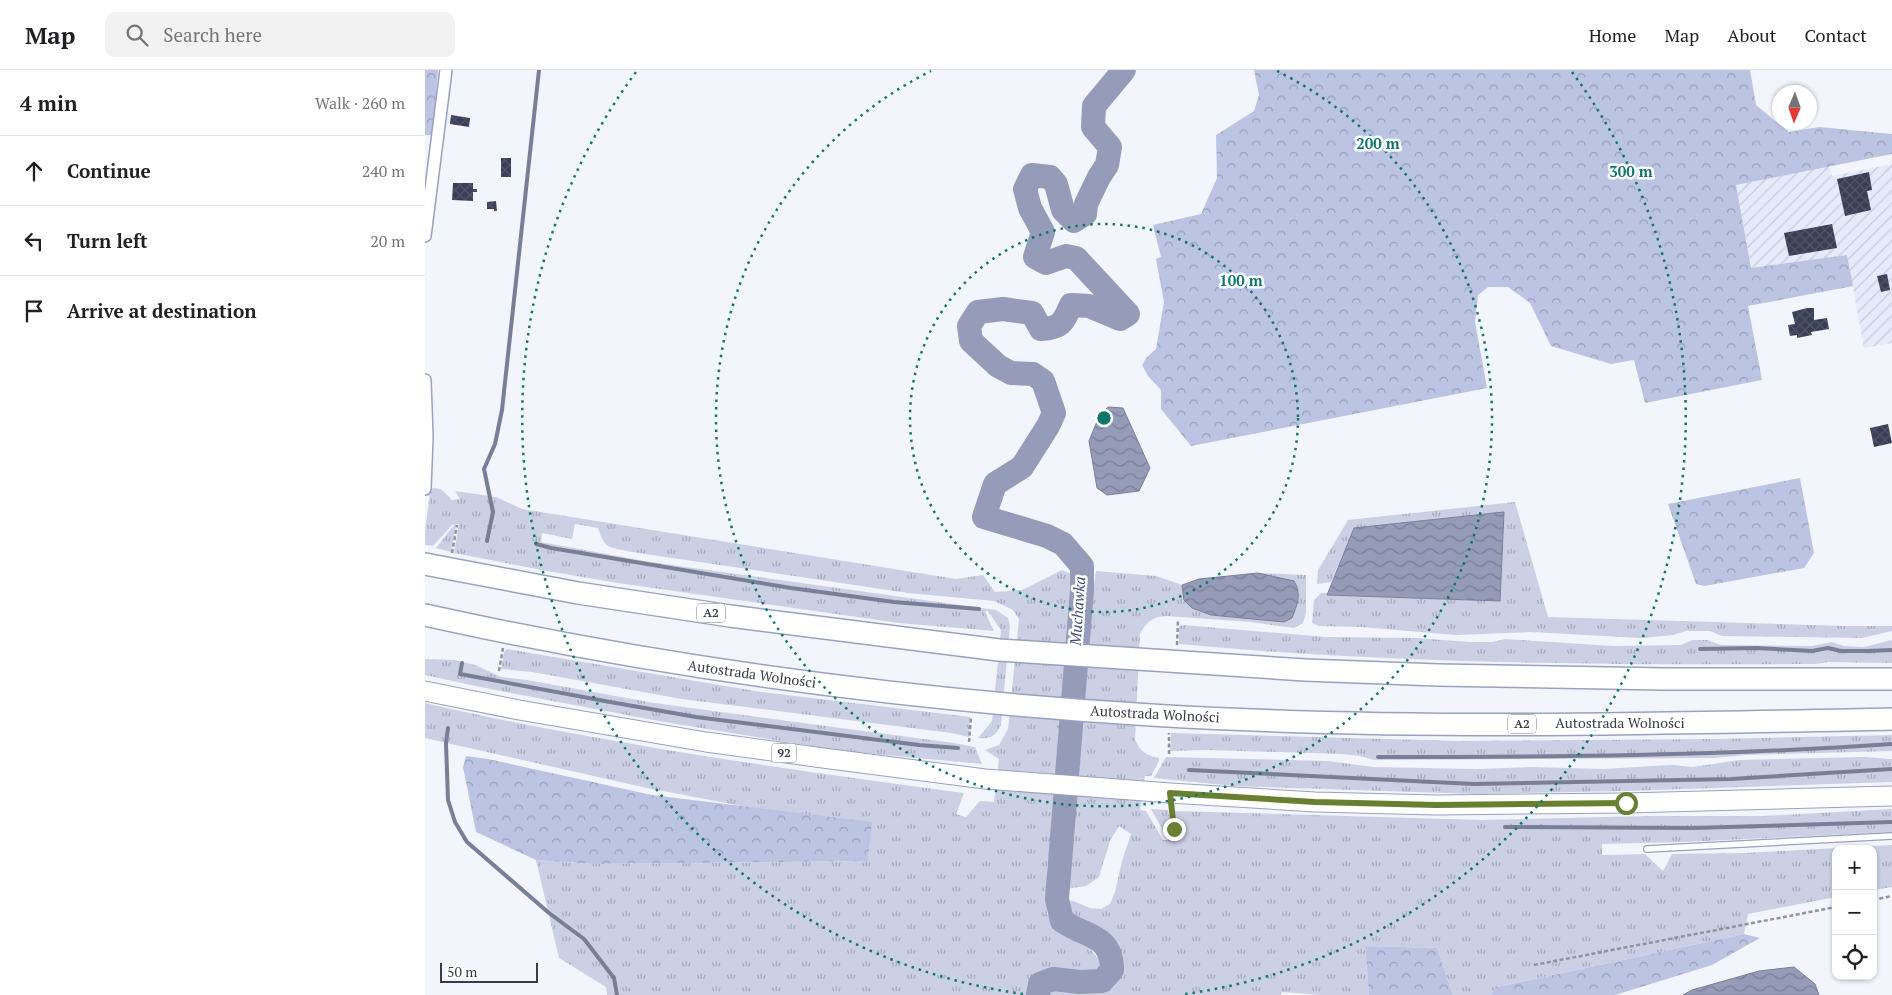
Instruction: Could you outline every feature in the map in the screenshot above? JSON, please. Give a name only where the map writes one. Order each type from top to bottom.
[{"type":"highway","name":"A2","points":[[425,564],[569,591],[730,616],[999,650],[1305,670],[1447,675],[1664,679],[1892,680]]},
{"type":"highway","name":"Autostrada Wolności","points":[[425,615],[532,638],[695,666],[880,691],[982,702],[1153,715],[1415,724],[1721,723],[1892,719]]},
{"type":"main road","name":"92","points":[[425,691],[519,710],[706,742],[985,779],[1170,793],[1315,802],[1436,805],[1626,803],[1892,796]]},
{"type":"street","points":[[425,236],[430,154],[446,70]]},
{"type":"street","points":[[425,380],[427,466],[425,489]]},
{"type":"lane","points":[[1647,849],[1892,836]]},
{"type":"path","points":[[451,555],[457,525]]},
{"type":"path","points":[[1166,661],[1178,621]]},
{"type":"path","points":[[499,671],[503,648]]},
{"type":"path","points":[[969,742],[982,702]]},
{"type":"path","points":[[1169,730],[1169,754]]},
{"type":"path","points":[[1170,793],[1174,829]]},
{"type":"path","points":[[1877,899],[1892,896]]},
{"type":"path","points":[[1534,966],[1832,908]]},
{"type":"shaded area","points":[[1892,164],[1892,343],[1864,348],[1847,255],[1751,268],[1736,185],[1829,166],[1832,176]]},
{"type":"green space","points":[[425,70],[438,70],[433,135],[425,135]]},
{"type":"green space","points":[[1254,70],[1750,70],[1756,105],[1772,118],[1772,130],[1787,130],[1789,132],[1817,130],[1819,127],[1892,134],[1892,154],[1736,185],[1751,268],[1847,255],[1853,286],[1748,306],[1762,380],[1645,403],[1634,360],[1611,364],[1551,346],[1530,303],[1508,287],[1488,287],[1478,295],[1475,322],[1487,388],[1191,446],[1161,409],[1161,390],[1148,376],[1142,365],[1146,358],[1156,349],[1164,302],[1156,259],[1161,257],[1153,225],[1201,214],[1217,178],[1216,135],[1254,111],[1259,95]]},
{"type":"green space","points":[[1800,478],[1814,553],[1804,568],[1704,586],[1696,584],[1668,504]]},
{"type":"green space","points":[[433,488],[441,489],[452,500],[460,499],[455,491],[496,497],[522,509],[956,579],[983,575],[995,592],[1022,590],[1062,570],[1073,575],[1060,760],[1047,870],[1047,914],[1057,928],[1085,943],[1106,968],[1102,974],[1059,976],[1045,979],[1039,982],[1030,995],[607,995],[606,987],[559,958],[536,860],[592,864],[868,861],[871,828],[853,827],[647,788],[425,738],[425,703],[515,723],[667,750],[815,773],[964,793],[956,814],[966,817],[980,801],[994,802],[999,759],[985,750],[999,745],[1008,729],[1019,619],[1013,610],[994,601],[908,593],[632,552],[610,547],[603,541],[598,528],[575,524],[572,539],[542,533],[541,542],[650,562],[996,610],[1008,618],[1010,626],[1001,725],[992,736],[978,738],[992,721],[1001,630],[987,610],[985,612],[994,631],[899,623],[618,583],[454,553],[459,524],[456,524],[451,552],[436,548],[453,524],[433,546],[425,545],[430,492]]},
{"type":"green space","points":[[1515,502],[1548,617],[1892,626],[1892,631],[1862,638],[1722,636],[1710,631],[1686,631],[1673,635],[1640,638],[1530,632],[1456,635],[1361,627],[1319,626],[1312,623],[1314,600],[1321,593],[1328,593],[1327,595],[1500,601],[1504,512],[1354,528],[1331,582],[1317,584],[1318,570],[1348,520]]},
{"type":"green space","points":[[1096,571],[1156,576],[1182,585],[1184,600],[1211,615],[1249,617],[1283,578],[1258,573],[1306,575],[1306,613],[1303,623],[1294,628],[1250,622],[1166,616],[1150,621],[1140,634],[1135,740],[1142,750],[1151,756],[1159,758],[1159,761],[1151,776],[1145,776],[1140,810],[1146,811],[1163,840],[1168,840],[1151,809],[1168,810],[1172,830],[1176,830],[1174,811],[1482,820],[1648,816],[1763,816],[1892,809],[1892,832],[1602,844],[1602,855],[1645,854],[1663,871],[1672,854],[1744,853],[1832,848],[1832,898],[1748,914],[1744,934],[1497,987],[1490,995],[1453,995],[1437,948],[1365,946],[1369,995],[1321,995],[1282,992],[1281,995],[1043,995],[1051,985],[1096,990],[1117,979],[1122,966],[1118,948],[1104,936],[1073,919],[1069,905],[1071,900],[1090,908],[1101,909],[1110,904],[1131,834],[1119,826],[1110,841],[1099,877],[1086,886],[1066,889],[1091,606]]},
{"type":"green space","points":[[1179,626],[1326,637],[1416,638],[1470,642],[1493,642],[1505,639],[1613,646],[1681,645],[1692,640],[1707,640],[1721,645],[1812,646],[1832,642],[1844,646],[1864,647],[1892,640],[1892,663],[1657,664],[1497,662],[1338,656],[1179,644]]},
{"type":"green space","points":[[507,649],[761,692],[970,717],[969,737],[951,733],[682,699],[532,672],[501,669],[504,652]]},
{"type":"green space","points":[[425,659],[455,660],[475,665],[501,677],[654,703],[954,743],[975,747],[982,764],[842,751],[664,722],[425,675]]},
{"type":"green space","points":[[1171,733],[1457,741],[1717,739],[1892,735],[1892,751],[1745,755],[1714,758],[1374,760],[1342,754],[1207,750],[1170,751]]},
{"type":"green space","points":[[466,756],[488,759],[652,795],[872,822],[868,861],[592,864],[536,860],[476,832],[463,767]]},
{"type":"green space","points":[[1166,757],[1328,761],[1373,767],[1603,769],[1670,765],[1693,767],[1739,760],[1865,757],[1892,759],[1892,782],[1474,794],[1234,786],[1154,778]]},
{"type":"green space","points":[[1892,845],[1892,887],[1877,889],[1877,846]]},
{"type":"green space","points":[[1744,934],[1760,938],[1712,965],[1615,995],[1490,995],[1497,987]]},
{"type":"green space","points":[[1365,946],[1437,948],[1453,995],[1369,995]]},
{"type":"water","points":[[1108,407],[1123,408],[1150,468],[1139,491],[1107,495],[1097,488],[1089,441],[1098,419]]},
{"type":"water","points":[[1504,512],[1500,601],[1327,595],[1354,528]]},
{"type":"water","points":[[1258,573],[1294,581],[1298,595],[1292,618],[1284,622],[1211,615],[1192,608],[1184,600],[1182,585],[1199,579]]},
{"type":"water","points":[[1794,967],[1815,984],[1819,995],[1683,995],[1692,990],[1759,971]]},
{"type":"building","points":[[451,115],[470,118],[469,127],[450,124]]},
{"type":"building","points":[[501,158],[511,158],[511,177],[501,177]]},
{"type":"building","points":[[1869,172],[1872,190],[1867,191],[1871,210],[1845,216],[1837,179]]},
{"type":"building","points":[[453,183],[473,183],[473,189],[477,189],[477,192],[473,192],[473,201],[452,200]]},
{"type":"building","points":[[496,201],[497,211],[487,209],[487,202]]},
{"type":"building","points":[[1832,224],[1837,248],[1789,256],[1784,233]]},
{"type":"building","points":[[1887,274],[1890,290],[1881,292],[1877,276]]},
{"type":"building","points":[[1814,308],[1814,320],[1827,318],[1829,329],[1811,332],[1812,335],[1797,338],[1797,335],[1790,336],[1788,325],[1795,324],[1792,312]]},
{"type":"building","points":[[1888,424],[1892,443],[1874,447],[1870,428]]},
{"type":"waterway","points":[[487,541],[493,512],[484,469],[495,444],[502,410],[539,70]]},
{"type":"waterway","name":"Muchawka","points":[[1038,995],[1040,984],[1053,979],[1080,982],[1102,981],[1112,970],[1111,958],[1102,943],[1062,921],[1057,899],[1082,590],[1082,566],[1063,544],[1047,536],[984,517],[995,484],[1022,467],[1054,413],[1043,381],[1033,374],[1011,373],[998,366],[971,341],[969,326],[978,312],[1003,309],[1032,313],[1041,329],[1057,326],[1061,323],[1071,305],[1089,306],[1120,319],[1128,314],[1076,258],[1066,256],[1046,263],[1035,257],[1043,232],[1030,208],[1025,189],[1032,175],[1050,177],[1056,184],[1063,210],[1074,221],[1085,214],[1086,204],[1107,165],[1110,147],[1093,127],[1094,106],[1124,70]]},
{"type":"waterway","points":[[536,544],[791,588],[894,602],[979,609]]},
{"type":"waterway","points":[[1700,649],[1757,648],[1812,651],[1828,648],[1841,651],[1892,650]]},
{"type":"waterway","points":[[462,663],[460,674],[696,717],[919,745],[958,748]]},
{"type":"waterway","points":[[448,728],[446,743],[448,800],[455,822],[467,842],[549,913],[584,939],[614,978],[617,995]]},
{"type":"waterway","points":[[1378,757],[1700,753],[1892,744]]},
{"type":"waterway","points":[[1189,770],[1474,784],[1731,779],[1892,769]]},
{"type":"waterway","points":[[1505,827],[1693,828],[1892,822]]},
{"type":"route","points":[[1174,829],[1170,793],[1315,802],[1436,805],[1626,803]]}]
